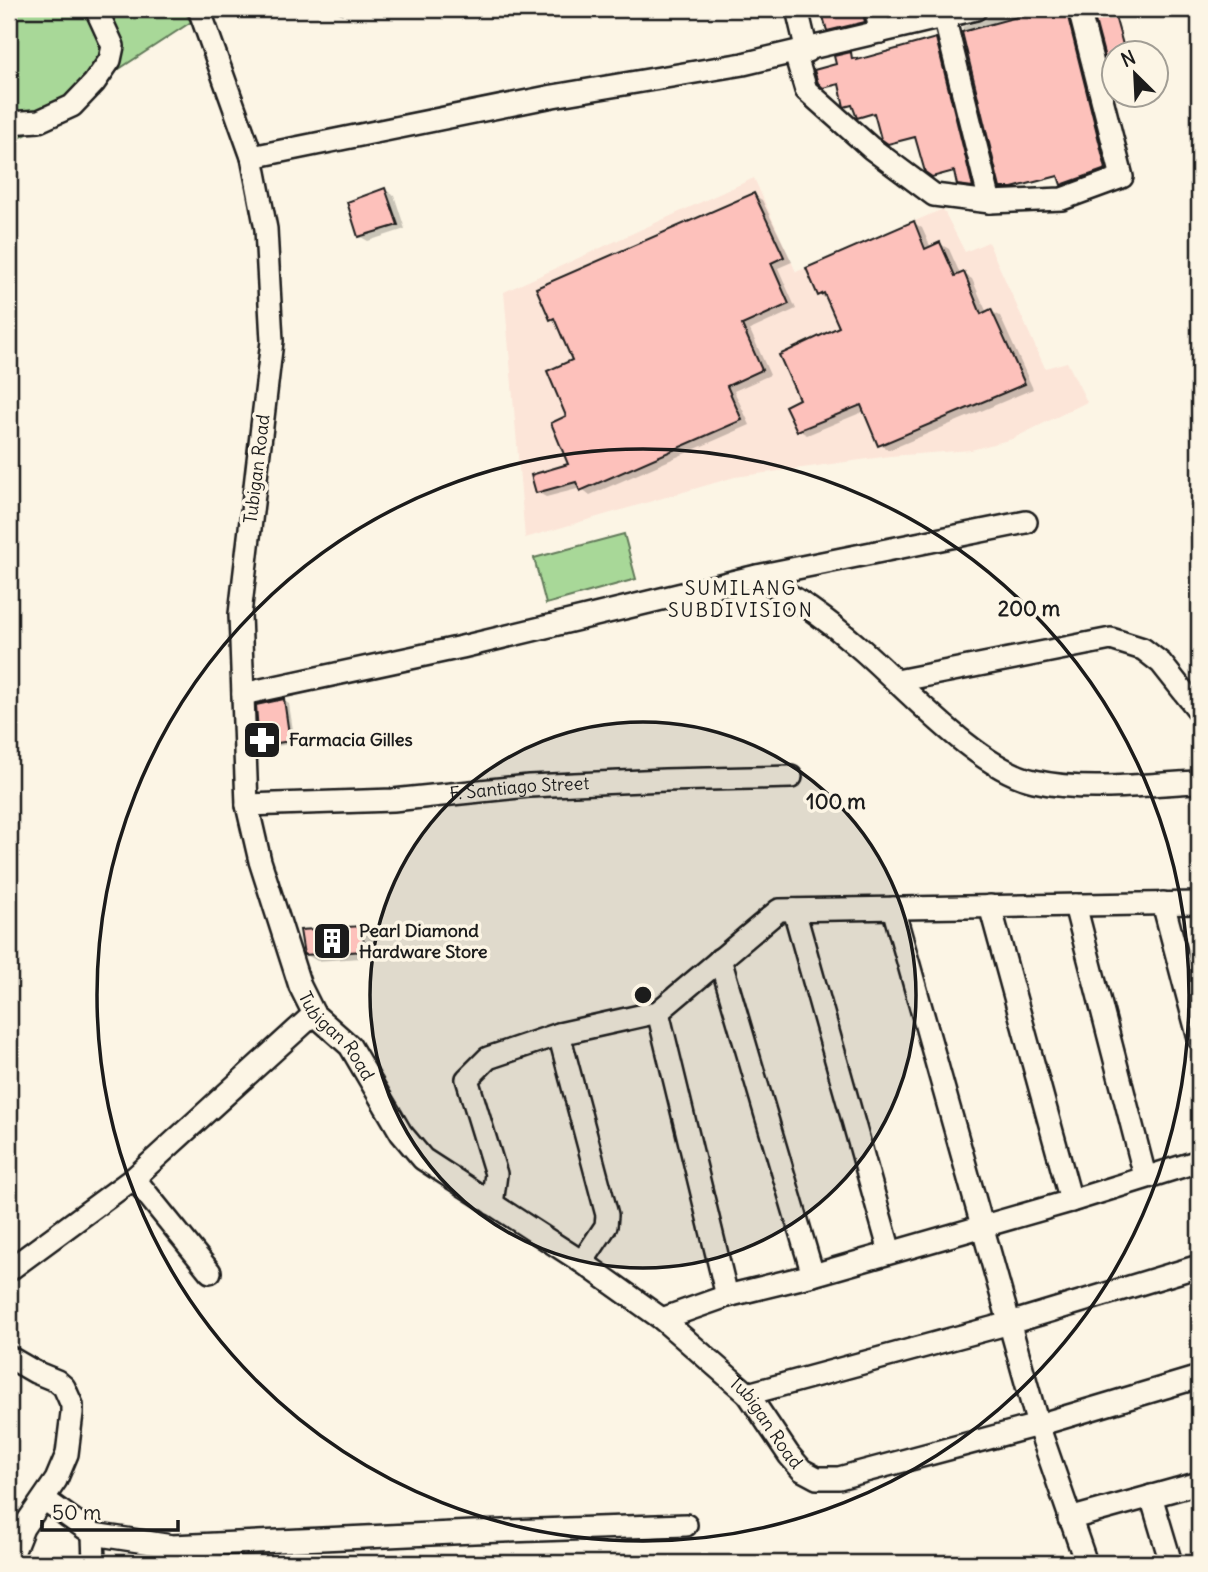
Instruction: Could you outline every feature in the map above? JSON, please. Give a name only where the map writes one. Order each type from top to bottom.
[{"type":"street","points":[[9,123],[39,121],[72,106],[94,83],[110,60],[113,46],[96,9]]},
{"type":"street","name":"Tubigan Road","points":[[199,9],[252,157],[266,229],[272,341],[240,614],[247,805],[260,861],[300,986],[314,1014],[350,1046],[401,1133],[423,1159],[582,1262],[662,1318],[748,1394],[789,1455],[803,1470],[817,1478],[839,1478],[1038,1425],[1199,1377]]},
{"type":"street","points":[[797,9],[806,90],[871,148],[934,195],[989,202],[1062,199],[1122,177],[1079,9]]},
{"type":"street","points":[[875,9],[881,32]]},
{"type":"street","points":[[252,157],[552,96],[743,64],[976,9]]},
{"type":"street","points":[[946,14],[989,202]]},
{"type":"street","points":[[243,694],[462,647],[757,576],[1026,522]]},
{"type":"street","points":[[757,576],[813,611],[859,647],[954,733],[1006,772],[1032,781],[1064,786],[1199,782]]},
{"type":"street","points":[[897,681],[1111,639],[1143,649],[1161,663],[1199,711]]},
{"type":"street","name":"F. Santiago Street","points":[[247,805],[393,800],[529,786],[791,777]]},
{"type":"street","points":[[1163,903],[1199,1039]]},
{"type":"street","points":[[492,1204],[496,1174],[467,1079],[488,1058],[559,1034],[658,1012],[779,910],[1199,903]]},
{"type":"street","points":[[1075,905],[1145,1177]]},
{"type":"street","points":[[990,906],[1071,1201]]},
{"type":"street","points":[[893,908],[1038,1425],[1086,1563]]},
{"type":"street","points":[[794,910],[890,1252]]},
{"type":"street","points":[[720,959],[813,1275]]},
{"type":"street","points":[[658,1012],[727,1296]]},
{"type":"street","points":[[9,1270],[134,1178],[314,1014]]},
{"type":"street","points":[[559,1034],[607,1215],[606,1226],[582,1262]]},
{"type":"street","points":[[662,1318],[727,1296],[813,1275],[1071,1201],[1199,1161]]},
{"type":"street","points":[[134,1178],[211,1272]]},
{"type":"street","points":[[748,1394],[1010,1323],[1199,1266]]},
{"type":"street","points":[[9,1357],[57,1381],[64,1387],[72,1405],[72,1426],[67,1454],[56,1480],[23,1528],[9,1563]]},
{"type":"street","points":[[1069,1519],[1199,1483]]},
{"type":"street","points":[[1151,1496],[1171,1563]]},
{"type":"street","points":[[44,1499],[93,1534],[173,1555],[253,1553],[686,1525]]},
{"type":"street","points":[[93,1534],[94,1563]]},
{"type":"shaded area","points":[[754,178],[796,272],[943,209],[965,252],[988,242],[1045,368],[1067,362],[1087,402],[1012,439],[971,450],[890,456],[735,477],[525,538],[504,292]]},
{"type":"green space","points":[[9,9],[183,9],[191,22],[113,73],[83,107],[19,138],[9,139]]},
{"type":"green space","points":[[624,534],[636,579],[546,604],[534,558]]},
{"type":"building","points":[[821,9],[862,9],[865,22],[827,31]]},
{"type":"building","points":[[1046,9],[1066,9],[1106,169],[1061,185],[1058,176],[1012,188],[1000,188],[962,32]]},
{"type":"building","points":[[1092,9],[1113,9],[1121,38],[1100,39]]},
{"type":"building","points":[[936,38],[973,187],[957,185],[954,171],[932,177],[925,172],[915,137],[888,144],[881,139],[874,113],[857,118],[852,105],[844,107],[839,84],[823,88],[818,83],[814,70],[836,64],[834,56],[851,52],[852,59],[857,60]]},
{"type":"building","points":[[385,188],[398,225],[358,237],[347,202]]},
{"type":"building","points":[[754,193],[784,257],[771,263],[789,304],[742,325],[762,370],[727,386],[742,420],[580,491],[576,482],[536,493],[531,475],[568,464],[551,423],[566,416],[547,371],[572,360],[554,318],[550,320],[536,288]]},
{"type":"building","points":[[914,221],[925,249],[940,242],[955,276],[964,272],[981,314],[991,309],[1025,384],[878,446],[861,405],[797,431],[785,406],[799,399],[779,355],[839,327],[824,293],[818,296],[806,268]]},
{"type":"building","points":[[284,699],[290,741],[259,746],[256,705]]},
{"type":"building","name":"Pearl Diamond Hardware Store","points":[[362,926],[364,951],[304,955],[300,930]]},
{"type":"place","name":"Farmacia Gilles","points":[[262,740]]},
{"type":"place","name":"Pearl Diamond Hardware Store","points":[[332,941]]},
{"type":"district","name":"SUMILANG SUBDIVISION","points":[[741,599]]}]
